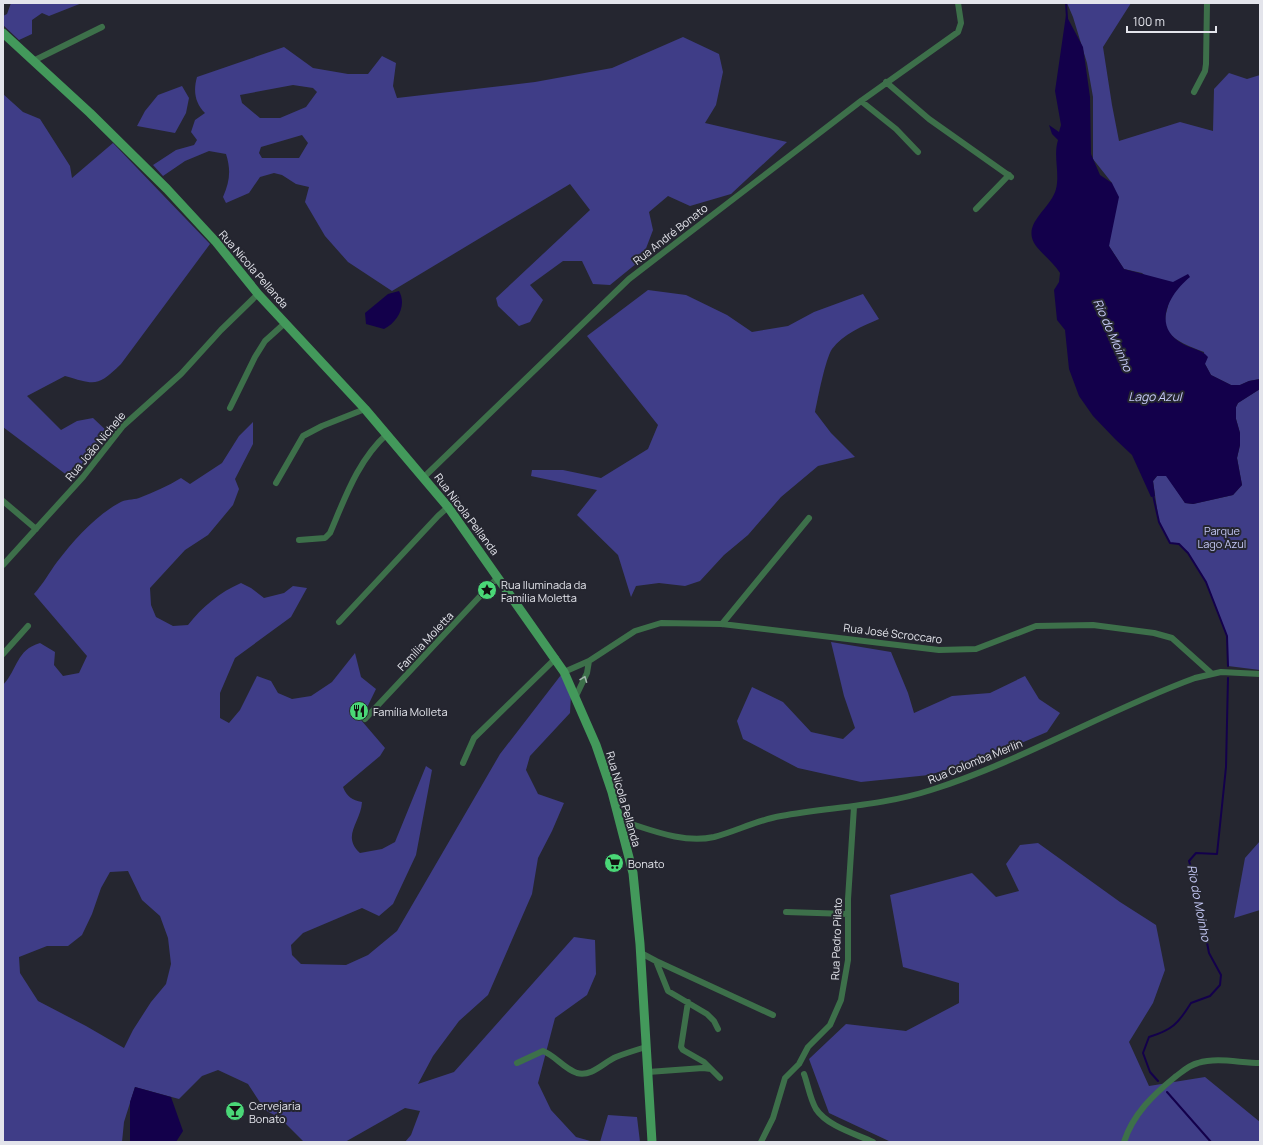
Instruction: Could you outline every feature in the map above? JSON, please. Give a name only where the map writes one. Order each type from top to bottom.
[{"type":"main road","name":"Rua Nicola Pellanda","points":[[3,33],[90,113],[167,190],[216,242],[258,294],[284,323],[365,409],[448,507],[556,658],[576,696],[596,745],[619,820],[632,873],[641,953],[652,1142]]},
{"type":"street","name":"Rua André Bonato","points":[[424,477],[629,279],[860,101],[958,32],[961,22],[958,3]]},
{"type":"street","points":[[1194,92],[1205,71],[1207,3]]},
{"type":"street","points":[[33,61],[102,27]]},
{"type":"street","points":[[886,82],[929,119],[1010,176],[976,209]]},
{"type":"street","points":[[860,101],[896,129],[918,152]]},
{"type":"street","name":"Rua João Nichele","points":[[3,565],[83,477],[123,426],[181,374],[221,330],[258,294]]},
{"type":"street","points":[[230,408],[255,357],[265,341],[284,323]]},
{"type":"street","points":[[276,483],[303,436],[322,426],[365,409]]},
{"type":"street","points":[[299,540],[325,538],[330,532],[353,481],[366,457],[387,434]]},
{"type":"street","points":[[3,500],[36,529]]},
{"type":"street","points":[[339,622],[448,507]]},
{"type":"street","points":[[722,624],[809,518]]},
{"type":"street","name":"Família Moletta","points":[[365,719],[498,577]]},
{"type":"street","name":"Rua José Scroccaro","points":[[564,672],[589,660],[635,631],[661,623],[722,624],[939,650],[976,648],[1036,626],[1093,625],[1154,633],[1172,638],[1211,673]]},
{"type":"street","points":[[3,654],[28,626]]},
{"type":"street","points":[[463,763],[474,738],[556,658]]},
{"type":"street","points":[[576,696],[587,673],[589,660]]},
{"type":"street","name":"Rua Colomba Merlin","points":[[619,820],[668,835],[697,839],[721,835],[761,820],[778,816],[854,807],[914,795],[965,778],[1187,681],[1211,673],[1231,672],[1260,674]]},
{"type":"street","name":"Rua Pedro Pilato","points":[[760,1142],[773,1118],[786,1078],[799,1064],[808,1047],[830,1025],[837,1013],[844,990],[847,968],[848,914],[854,807]]},
{"type":"street","points":[[786,912],[848,914]]},
{"type":"street","points":[[641,953],[705,986],[773,1016]]},
{"type":"street","points":[[656,962],[668,991],[707,1014],[714,1021],[718,1029]]},
{"type":"street","points":[[688,1002],[681,1047],[683,1050],[704,1062],[720,1078]]},
{"type":"street","points":[[517,1063],[544,1051],[562,1066],[578,1073],[586,1074],[615,1057],[646,1048]]},
{"type":"street","points":[[1124,1142],[1132,1123],[1148,1101],[1192,1065],[1199,1062],[1217,1061],[1260,1063]]},
{"type":"street","points":[[648,1072],[694,1068],[711,1069]]},
{"type":"street","points":[[804,1074],[814,1105],[821,1115],[835,1124],[873,1142]]},
{"type":"green space","points":[[11,3],[82,3],[49,16],[42,13],[32,20],[32,34],[19,40],[3,25],[3,16],[7,14]]},
{"type":"green space","points":[[1067,3],[1131,3],[1103,47],[1119,141],[1180,122],[1213,131],[1214,89],[1229,73],[1247,79],[1260,75],[1260,379],[1249,381],[1240,385],[1231,385],[1211,375],[1205,364],[1204,352],[1180,342],[1174,338],[1166,328],[1165,319],[1170,297],[1142,273],[1124,269],[1109,246],[1112,183],[1093,159],[1093,97],[1087,63],[1073,17]]},
{"type":"green space","points":[[683,37],[719,54],[723,72],[716,105],[705,123],[787,142],[731,194],[690,206],[668,196],[649,212],[653,230],[642,259],[610,285],[593,284],[582,261],[563,261],[530,285],[543,300],[530,322],[519,326],[498,306],[496,298],[590,210],[570,184],[392,291],[348,262],[325,236],[305,202],[309,187],[296,184],[282,175],[274,173],[260,177],[249,193],[226,203],[223,197],[228,181],[229,165],[226,154],[209,151],[185,161],[163,176],[153,165],[176,150],[194,145],[197,140],[191,132],[195,120],[205,113],[197,101],[195,92],[197,77],[284,47],[313,68],[348,74],[368,74],[382,56],[396,63],[393,86],[397,98],[535,82],[612,68]],"holes":[[[293,85],[313,88],[317,92],[306,107],[280,118],[260,118],[242,103],[240,95]],[[302,135],[308,143],[299,158],[262,158],[259,153],[261,147]]]},
{"type":"green space","points":[[182,86],[189,98],[186,113],[175,133],[137,126],[145,111],[158,95]]},
{"type":"green space","points":[[3,94],[23,112],[40,119],[70,166],[72,178],[113,143],[210,244],[121,364],[106,377],[96,382],[90,382],[65,376],[27,396],[61,430],[77,421],[93,418],[110,434],[72,479],[3,427]]},
{"type":"green space","points":[[648,290],[686,295],[727,315],[752,332],[788,326],[814,312],[863,294],[879,319],[847,335],[832,349],[824,370],[815,412],[831,433],[855,457],[818,466],[781,497],[748,535],[724,555],[700,581],[685,586],[659,583],[636,586],[631,597],[618,555],[577,515],[597,490],[531,476],[532,470],[563,470],[601,478],[648,449],[658,425],[587,336]]},
{"type":"green space","name":"Parque Lago Azul","points":[[1260,389],[1260,670],[1228,666],[1227,636],[1206,582],[1188,553],[1179,544],[1170,543],[1159,522],[1153,481],[1157,476],[1167,476],[1185,503],[1193,504],[1233,495],[1242,485],[1237,458],[1240,445],[1240,433],[1236,419],[1236,407],[1238,403]]},
{"type":"green space","points":[[253,422],[253,444],[235,479],[239,489],[233,505],[208,535],[185,550],[150,588],[151,605],[156,617],[173,626],[188,625],[199,612],[212,601],[241,583],[251,588],[264,598],[284,593],[293,586],[307,588],[291,617],[235,658],[220,693],[220,718],[229,723],[240,710],[257,676],[271,681],[278,693],[292,699],[311,696],[332,682],[355,653],[361,677],[376,689],[361,720],[385,748],[380,756],[343,787],[350,798],[362,802],[352,835],[352,841],[360,853],[382,849],[395,842],[426,766],[432,770],[416,855],[393,904],[379,916],[362,908],[303,933],[291,945],[292,955],[301,964],[346,965],[368,955],[397,931],[500,754],[561,675],[571,694],[570,713],[530,756],[526,770],[538,794],[564,803],[538,858],[532,894],[488,995],[459,1021],[433,1056],[418,1084],[454,1072],[574,937],[595,940],[596,974],[587,995],[555,1018],[538,1083],[551,1110],[576,1137],[594,1142],[405,1142],[411,1135],[420,1111],[405,1108],[345,1142],[304,1142],[280,1118],[265,1110],[248,1084],[218,1070],[202,1076],[179,1099],[135,1087],[124,1122],[122,1142],[3,1142],[3,685],[26,650],[40,643],[55,652],[54,665],[63,676],[79,673],[87,656],[34,594],[77,537],[101,515],[121,502],[139,498],[161,489],[181,478],[190,484],[222,463],[239,436]],"holes":[[[128,871],[142,900],[160,916],[168,938],[171,964],[166,984],[151,1002],[133,1030],[124,1048],[38,1001],[20,973],[19,957],[47,946],[68,946],[82,935],[92,914],[101,888],[110,872]]]},
{"type":"green space","points":[[831,642],[891,652],[908,693],[914,713],[952,696],[990,693],[1025,676],[1039,699],[1060,713],[1047,732],[991,756],[929,775],[861,782],[798,768],[743,739],[737,721],[752,687],[783,702],[811,732],[843,739],[855,728],[844,696]]},
{"type":"green space","points":[[1260,841],[1260,910],[1234,918],[1245,858]]},
{"type":"green space","points":[[1038,843],[1120,902],[1156,925],[1165,970],[1153,1003],[1129,1042],[1149,1086],[1205,1077],[1260,1122],[1260,1142],[891,1142],[829,1113],[809,1059],[846,1024],[906,1031],[959,1003],[959,983],[903,967],[890,895],[972,873],[996,897],[1019,891],[1006,864],[1020,845]]},
{"type":"green space","points":[[608,1115],[637,1117],[640,1142],[600,1142]]},
{"type":"water","name":"Lago Azul","points":[[1066,15],[1083,47],[1090,97],[1091,154],[1100,175],[1112,183],[1119,197],[1109,246],[1124,269],[1173,282],[1188,274],[1190,277],[1176,292],[1170,301],[1167,310],[1166,320],[1168,329],[1173,337],[1183,344],[1205,354],[1208,357],[1205,364],[1211,375],[1231,385],[1240,385],[1249,381],[1260,379],[1260,389],[1238,403],[1236,407],[1236,419],[1240,433],[1240,445],[1237,458],[1242,485],[1233,495],[1193,504],[1185,503],[1166,476],[1157,476],[1153,481],[1155,496],[1151,497],[1132,455],[1093,416],[1079,396],[1069,369],[1065,330],[1057,320],[1054,290],[1059,282],[1060,273],[1036,246],[1032,238],[1034,224],[1053,196],[1057,183],[1056,152],[1058,140],[1052,134],[1049,125],[1059,132],[1061,125],[1055,91]]},
{"type":"water","points":[[399,291],[402,302],[400,313],[389,326],[384,329],[366,324],[365,313],[388,294]]},
{"type":"water","points":[[135,1087],[171,1097],[183,1131],[176,1142],[130,1142],[130,1102]]},
{"type":"waterway","name":"Rio do Moinho","points":[[1066,3],[1067,18]]},
{"type":"waterway","name":"Rio do Moinho","points":[[1153,495],[1159,522],[1170,543],[1179,544],[1188,553],[1206,582],[1227,636],[1228,666]]},
{"type":"waterway","name":"Rio do Moinho","points":[[1158,1081],[1150,1072],[1143,1053],[1149,1037],[1169,1029],[1178,1021],[1191,1003],[1210,996],[1220,985],[1221,975],[1209,953],[1196,885],[1189,861],[1196,853],[1217,854],[1226,767],[1228,678]]},
{"type":"waterway","name":"Rio do Moinho","points":[[1167,1092],[1211,1142]]},
{"type":"place","name":"Rua Iluminada da Família Moletta","points":[[487,590]]},
{"type":"place","name":"Família Molleta","points":[[359,711]]},
{"type":"place","name":"Bonato","points":[[614,863]]},
{"type":"place","name":"Cervejaria Bonato","points":[[235,1111]]}]
